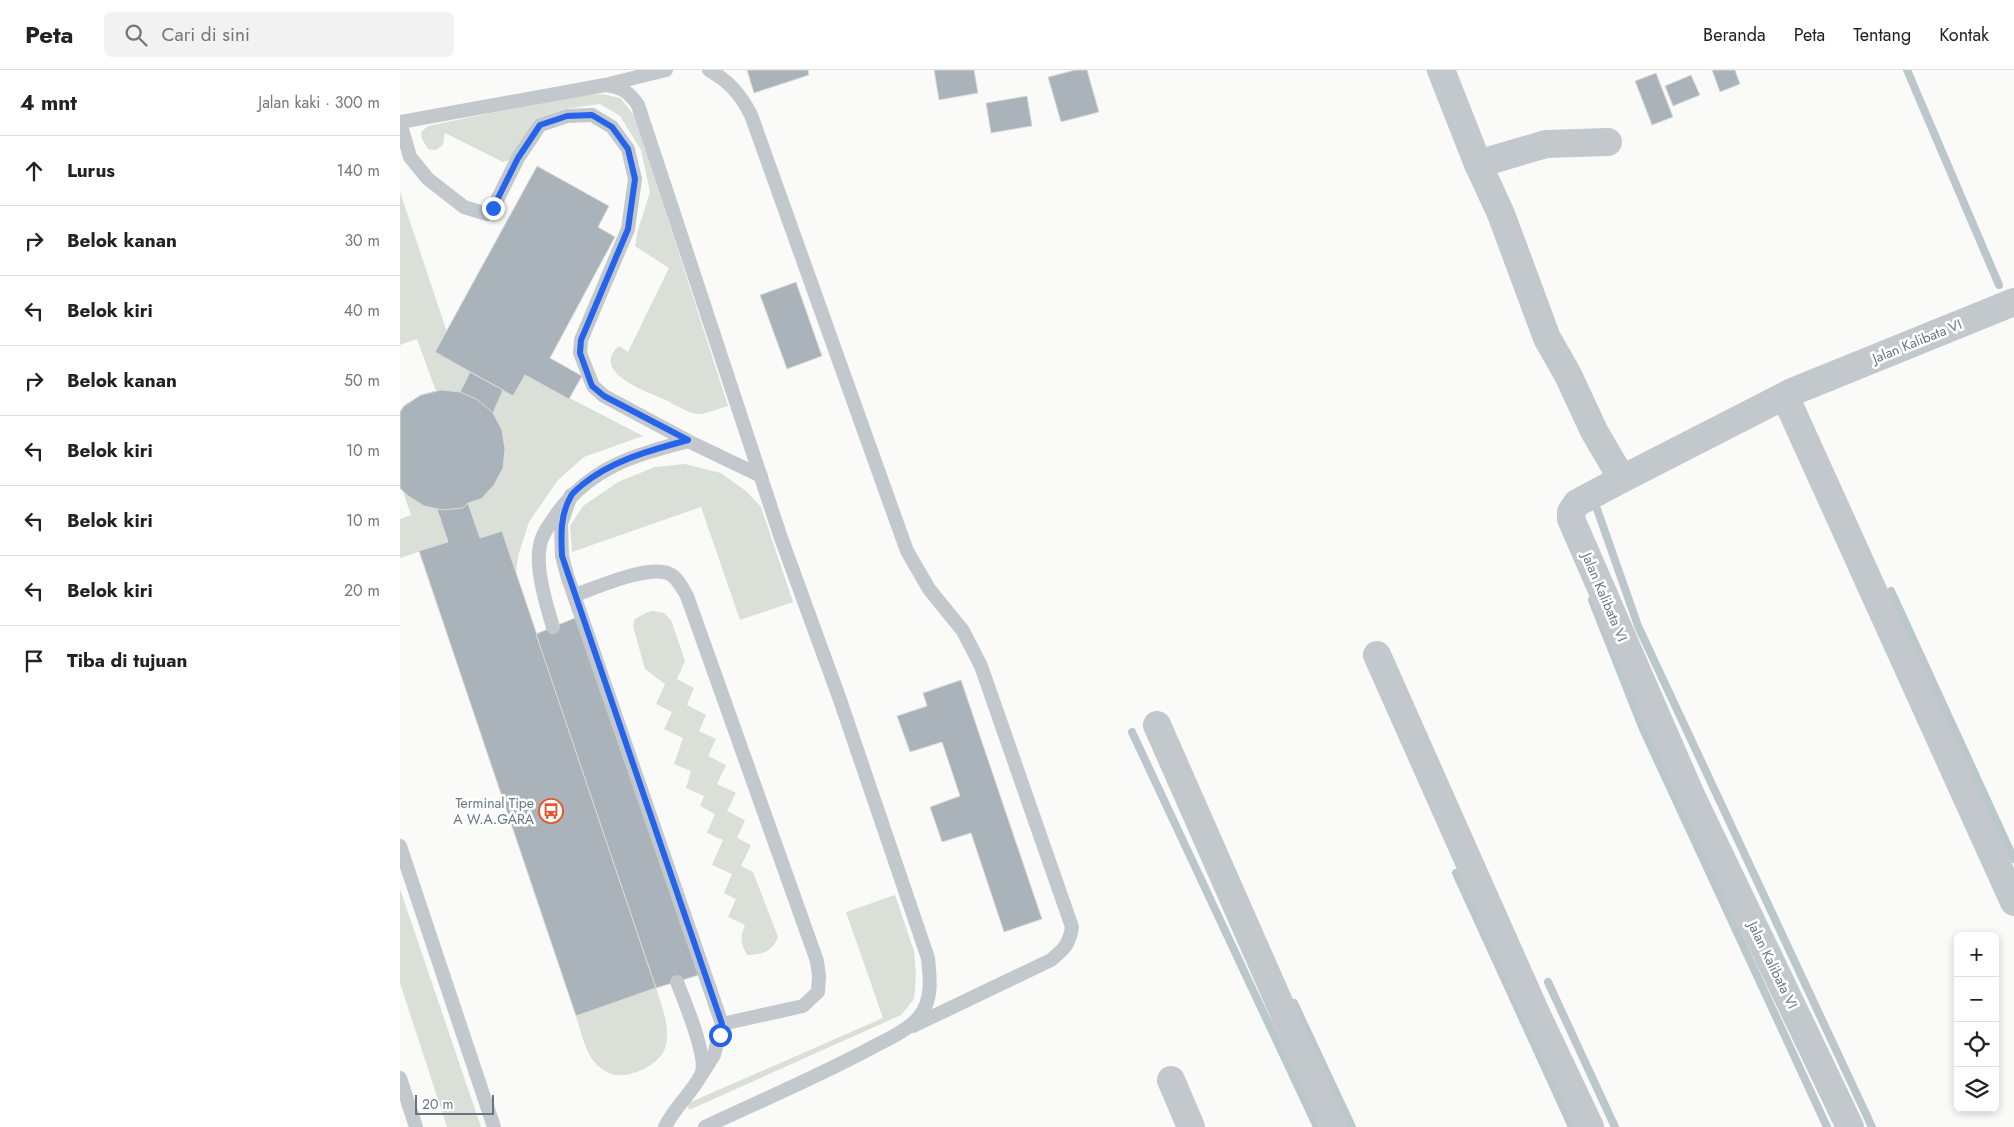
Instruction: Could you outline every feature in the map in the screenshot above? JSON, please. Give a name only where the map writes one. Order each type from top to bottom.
[{"type":"street","points":[[1440,70],[1478,164],[1501,214],[1547,338],[1568,374],[1594,431],[1622,479]]},
{"type":"street","points":[[1478,164],[1546,144],[1608,142]]},
{"type":"street","name":"Jalan Kalibata VI","points":[[1850,1127],[1690,793],[1571,519],[1570,512],[1577,503],[1785,396],[2014,302]]},
{"type":"street","points":[[1785,396],[2014,902]]},
{"type":"street","points":[[1377,655],[1536,1013],[1590,1127]]},
{"type":"street","points":[[1157,725],[1334,1127]]},
{"type":"street","points":[[1171,1080],[1191,1127]]},
{"type":"lane","points":[[666,70],[606,85],[400,122],[410,157],[428,179],[464,207],[487,214],[493,208],[518,158],[540,125],[567,116],[592,115],[612,127],[628,149],[635,179],[628,229],[581,340],[580,353],[592,386],[604,396],[761,476]]},
{"type":"lane","points":[[705,1127],[852,1058],[905,1029],[1050,960],[1062,951],[1070,941],[1072,928],[981,666],[963,631],[929,589],[907,551],[744,101],[732,86],[709,70]]},
{"type":"lane","points":[[606,85],[618,86],[630,93],[638,105],[781,538],[839,697],[928,958],[931,980],[928,1001],[920,1016],[905,1029]]},
{"type":"lane","points":[[553,626],[540,576],[540,544],[551,522],[571,494],[592,477],[620,462],[688,440]]},
{"type":"lane","points":[[571,494],[561,524],[562,556],[722,1024],[714,1055],[665,1127]]},
{"type":"lane","points":[[575,595],[642,573],[663,572],[672,575],[678,581],[687,596],[817,961],[819,976],[818,992],[803,1006],[722,1024]]},
{"type":"lane","points":[[400,846],[494,1127]]},
{"type":"lane","points":[[677,982],[701,1051],[702,1074]]},
{"type":"lane","points":[[400,1078],[416,1127]]},
{"type":"shaded area","points":[[602,94],[620,98],[635,116],[728,406],[702,414],[691,412],[624,380],[611,364],[612,355],[619,346],[628,352],[669,268],[635,246],[650,192],[641,150],[620,116],[600,104],[564,109],[535,119],[512,159],[503,162],[445,133],[443,145],[436,150],[428,149],[422,139],[421,132],[428,126],[572,96]]},
{"type":"shaded area","points":[[400,192],[447,332],[436,352],[470,372],[460,392],[436,391],[417,339],[400,345]]},
{"type":"shaded area","points":[[525,375],[643,436],[584,457],[558,480],[529,522],[518,556],[516,574],[480,538],[468,503],[487,492],[500,474],[504,464],[505,441],[493,413],[503,390],[513,395]]},
{"type":"shaded area","points":[[685,464],[721,473],[746,491],[761,507],[793,602],[740,620],[701,507],[572,552],[570,526],[583,506],[618,482],[655,467]]},
{"type":"shaded area","points":[[402,489],[418,502],[437,509],[448,542],[400,558],[400,519],[411,515]]},
{"type":"shaded area","points":[[653,611],[664,613],[671,620],[685,661],[677,679],[694,688],[687,705],[706,715],[699,731],[716,739],[708,756],[726,765],[717,784],[736,793],[727,811],[745,820],[737,838],[751,845],[741,866],[753,872],[778,937],[770,949],[762,953],[747,955],[742,940],[745,925],[728,917],[736,899],[724,893],[732,874],[712,865],[723,840],[707,833],[715,814],[700,806],[704,796],[686,788],[691,771],[674,764],[683,738],[664,729],[672,712],[656,704],[665,684],[645,669],[633,626],[635,619]]},
{"type":"shaded area","points":[[400,889],[481,1127],[447,1127],[400,983]]},
{"type":"shaded area","points":[[895,895],[914,951],[916,974],[914,999],[901,1015],[689,1110],[688,1105],[691,1102],[883,1018],[846,912]]},
{"type":"shaded area","points":[[656,988],[663,1010],[667,1033],[667,1040],[662,1054],[652,1064],[638,1072],[623,1075],[609,1073],[597,1065],[589,1054],[576,1016]]},
{"type":"building","points":[[747,70],[808,70],[809,75],[754,93]]},
{"type":"building","points":[[934,70],[974,70],[978,93],[939,100]]},
{"type":"building","points":[[1075,70],[1087,70],[1099,112],[1061,122],[1048,77]]},
{"type":"building","points":[[1712,70],[1735,70],[1740,84],[1720,92]]},
{"type":"building","points":[[1656,73],[1673,117],[1652,125],[1635,81]]},
{"type":"building","points":[[1691,75],[1700,95],[1673,106],[1665,86]]},
{"type":"building","points":[[1027,96],[1032,126],[991,133],[986,103]]},
{"type":"building","points":[[537,166],[609,206],[598,227],[615,237],[550,358],[582,376],[569,399],[525,375],[513,396],[435,352]]},
{"type":"building","points":[[796,282],[822,356],[787,369],[760,295]]},
{"type":"building","name":"Terminal Tipe A W.A.GARA","points":[[470,372],[503,390],[493,413],[502,430],[505,449],[503,468],[494,485],[481,499],[468,503],[480,538],[502,531],[656,988],[576,1016],[419,551],[448,542],[437,509],[424,506],[400,488],[400,412],[404,406],[421,395],[441,390],[460,392]]},
{"type":"building","points":[[441,390],[460,392],[478,400],[493,413],[502,430],[505,449],[503,468],[494,485],[481,499],[468,503],[463,508],[443,510],[424,506],[400,488],[400,412],[404,406],[421,395]]},
{"type":"building","points":[[587,613],[709,972],[656,988],[536,634]]},
{"type":"building","points":[[961,680],[1042,919],[1004,932],[971,833],[942,842],[930,807],[960,796],[942,742],[910,752],[897,716],[927,706],[923,693]]},
{"type":"waterway","points":[[1907,70],[1999,285]]},
{"type":"waterway","points":[[1597,509],[1638,626],[1872,1127]]},
{"type":"waterway","points":[[1891,591],[2014,859]]},
{"type":"waterway","points":[[1592,600],[1643,729],[1827,1127]]},
{"type":"waterway","points":[[1132,732],[1317,1127]]},
{"type":"waterway","points":[[1456,873],[1572,1127]]},
{"type":"waterway","points":[[1548,982],[1615,1127]]},
{"type":"waterway","points":[[1294,1003],[1352,1127]]},
{"type":"place","name":"Terminal Tipe A W.A.GARA","points":[[551,811]]},
{"type":"route","points":[[493,208],[518,158],[540,125],[567,116],[592,115],[612,127],[628,149],[635,179],[628,229],[581,340],[580,353],[592,386],[604,396],[688,440],[620,462],[592,477],[571,494],[561,524],[562,556],[567,576],[722,1024],[720,1035]]}]
